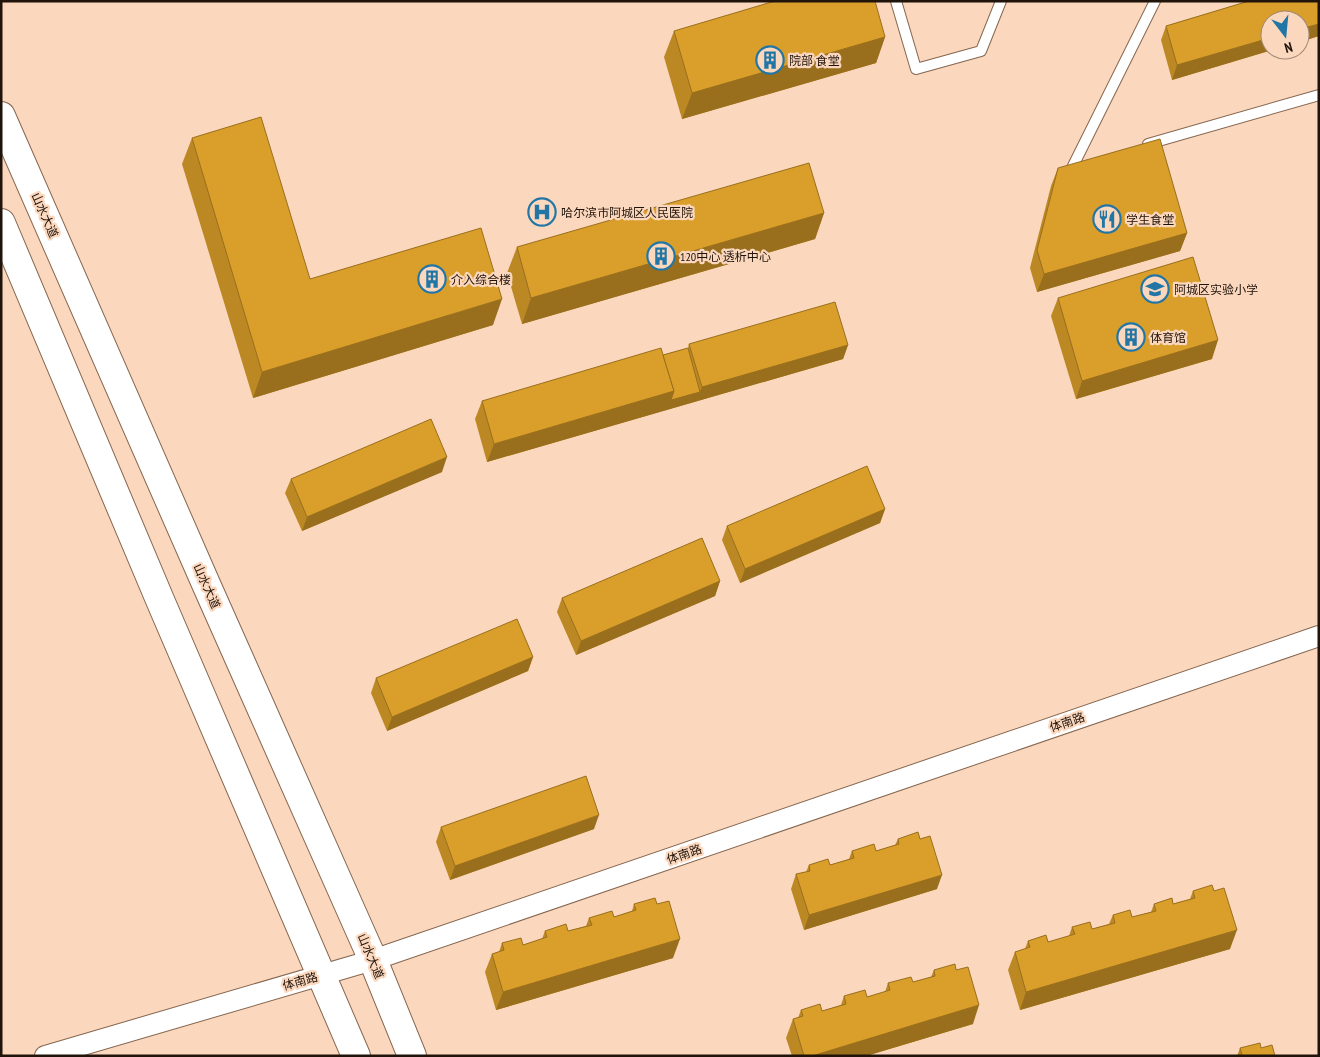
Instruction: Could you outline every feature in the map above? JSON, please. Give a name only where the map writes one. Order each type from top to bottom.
[{"type":"main road","name":"山水大道","points":[[1,116],[373,960],[412,1056]]},
{"type":"main road","points":[[1,223],[356,1056]]},
{"type":"street","name":"体南路","points":[[45,1056],[373,960],[1319,636]]},
{"type":"lane","points":[[896,1],[916,69],[982,51],[1001,1]]},
{"type":"lane","points":[[1082,163],[1073,166],[1155,1]]},
{"type":"lane","points":[[1139,147],[1319,95]]},
{"type":"building","name":"院部 食堂","points":[[775,1],[875,1],[885,37],[692,93],[674,31]]},
{"type":"building","points":[[1249,1],[1319,1],[1319,24],[1310,26],[1310,10],[1260,10],[1260,41],[1177,65],[1166,26]]},
{"type":"building","name":"介入综合楼","points":[[261,117],[310,279],[481,228],[502,299],[262,372],[192,138]]},
{"type":"building","name":"学生食堂","points":[[1160,139],[1187,233],[1044,274],[1037,250],[1058,168]]},
{"type":"building","points":[[809,163],[824,213],[531,298],[517,247]]},
{"type":"building","name":"体育馆","points":[[1193,257],[1218,340],[1082,381],[1058,298]]},
{"type":"building","points":[[835,302],[848,345],[702,387],[689,344]]},
{"type":"building","points":[[661,348],[674,391],[494,444],[482,401]]},
{"type":"building","points":[[688,348],[700,392],[671,400],[674,391],[663,355]]},
{"type":"building","points":[[431,419],[447,457],[307,517],[291,479]]},
{"type":"building","points":[[867,466],[885,509],[745,569],[727,526]]},
{"type":"building","points":[[702,538],[720,581],[581,641],[562,598]]},
{"type":"building","points":[[517,619],[533,657],[392,717],[376,678]]},
{"type":"building","points":[[586,776],[599,815],[455,866],[441,827]]},
{"type":"building","points":[[918,832],[920,839],[930,836],[942,875],[809,915],[796,874],[810,871],[809,865],[828,859],[830,865],[854,858],[852,851],[874,844],[876,851],[899,844],[898,839]]},
{"type":"building","points":[[1212,885],[1214,891],[1224,888],[1237,930],[1026,992],[1015,952],[1030,947],[1028,941],[1046,935],[1048,942],[1075,934],[1072,927],[1090,922],[1092,929],[1115,923],[1113,915],[1130,910],[1132,917],[1156,911],[1154,904],[1172,898],[1173,904],[1195,898],[1193,891]]},
{"type":"building","points":[[655,898],[657,904],[669,901],[680,939],[503,992],[492,954],[504,950],[502,943],[521,938],[523,945],[547,937],[545,931],[566,924],[568,931],[592,925],[589,918],[612,911],[614,917],[636,910],[634,904]]},
{"type":"building","points":[[955,964],[956,970],[968,967],[979,1005],[812,1056],[804,1056],[793,1019],[803,1016],[801,1010],[820,1004],[822,1011],[846,1004],[844,996],[865,990],[867,997],[890,990],[888,983],[911,977],[913,982],[935,976],[934,970]]},
{"type":"building","points":[[1260,1043],[1261,1048],[1272,1045],[1275,1056],[1241,1056],[1240,1048]]},
{"type":"place","name":"院部 食堂","points":[[770,60]]},
{"type":"place","name":"哈尔滨市阿城区人民医院","points":[[542,212]]},
{"type":"place","name":"学生食堂","points":[[1107,219]]},
{"type":"place","name":"120中心 透析中心","points":[[661,256]]},
{"type":"place","name":"介入综合楼","points":[[432,279]]},
{"type":"place","name":"阿城区实验小学","points":[[1155,289]]},
{"type":"place","name":"体育馆","points":[[1131,337]]}]
